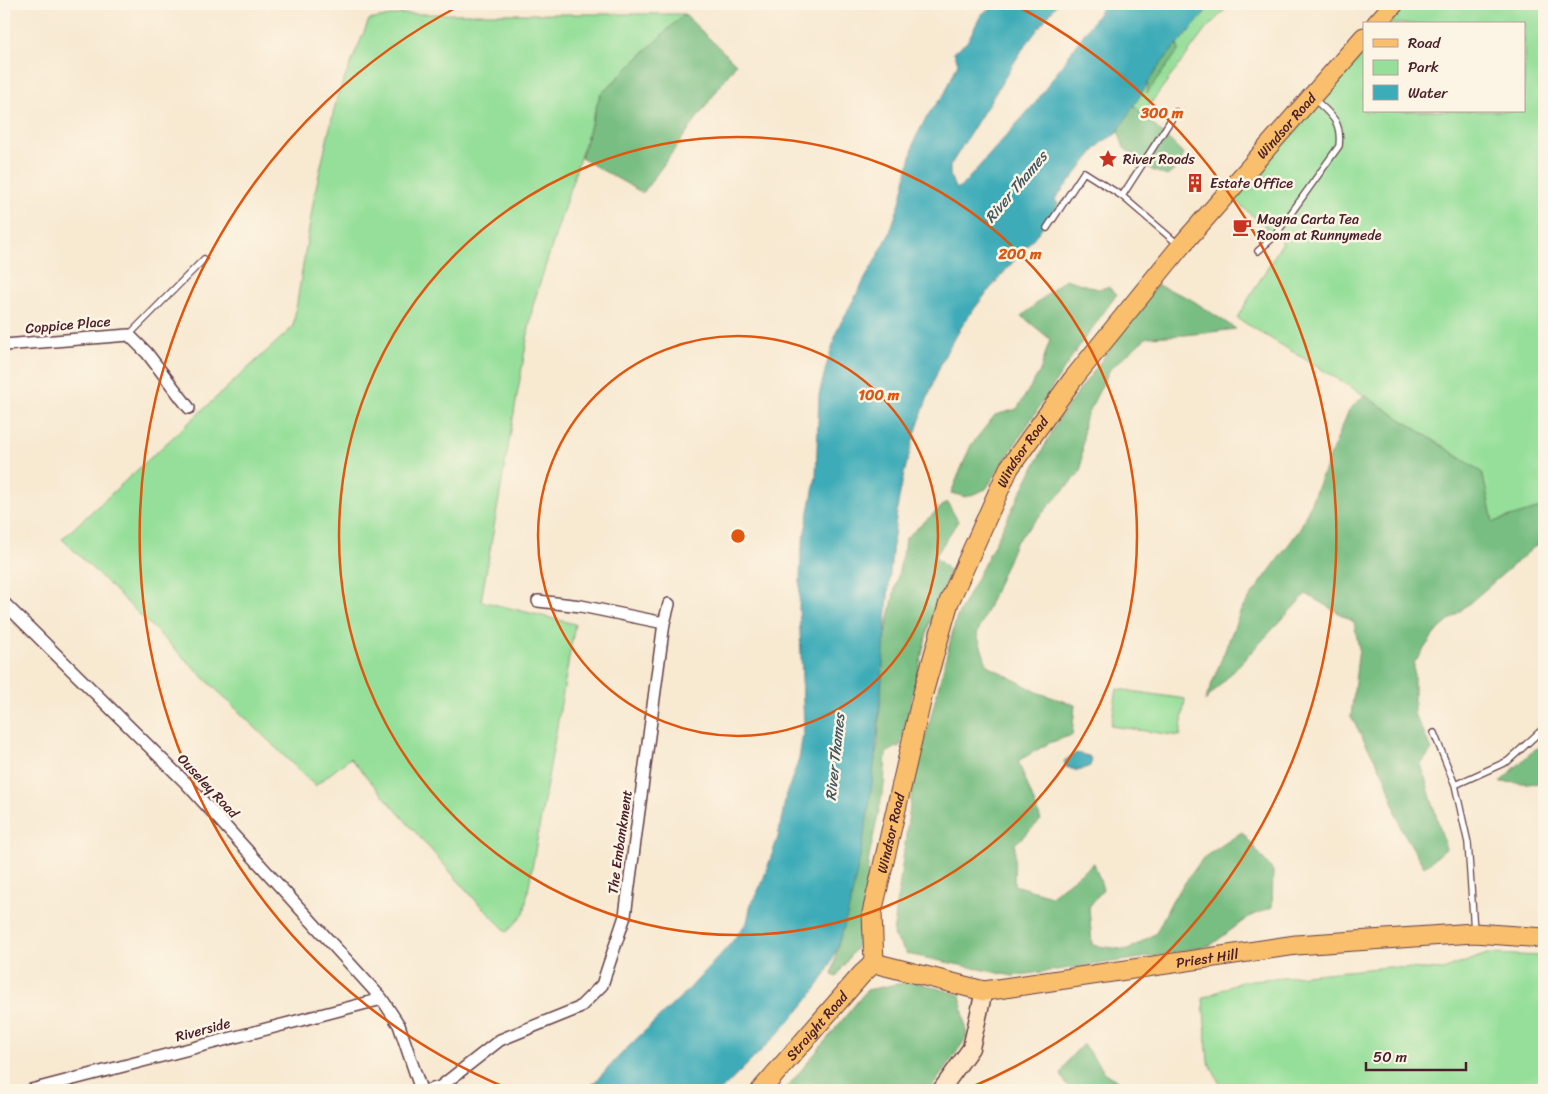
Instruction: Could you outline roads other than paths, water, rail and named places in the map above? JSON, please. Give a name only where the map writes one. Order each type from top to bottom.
[{"type":"main road","points":[[1378,22],[1394,4]]},
{"type":"main road","name":"Windsor Road","points":[[874,964],[872,913],[899,790],[949,602],[1009,468],[1073,379],[1180,247],[1363,38]]},
{"type":"main road","name":"Priest Hill","points":[[874,964],[984,992],[1296,945],[1474,933],[1544,938]]},
{"type":"main road","name":"Straight Road","points":[[760,1090],[862,974],[874,964]]},
{"type":"main road","points":[[941,1090],[971,1048],[984,992]]},
{"type":"street","name":"Coppice Place","points":[[4,345],[129,335],[146,353],[189,408]]},
{"type":"street","points":[[538,601],[581,606],[664,623]]},
{"type":"street","name":"Ouseley Road","points":[[4,603],[186,783],[382,999]]},
{"type":"street","name":"The Embankment","points":[[428,1090],[440,1087],[500,1040],[579,1008],[602,985],[625,916],[664,623],[669,604]]},
{"type":"street","points":[[382,999],[399,1025],[421,1090]]},
{"type":"street","name":"Riverside","points":[[31,1090],[382,999]]},
{"type":"lane","points":[[1258,251],[1274,237],[1339,146],[1341,131],[1334,117],[1312,97]]},
{"type":"lane","points":[[1122,196],[1176,112]]},
{"type":"lane","points":[[1047,228],[1084,172],[1122,196],[1180,247]]},
{"type":"lane","points":[[129,335],[204,259]]},
{"type":"lane","points":[[1544,664],[1542,664],[1544,670]]},
{"type":"lane","points":[[1455,785],[1508,761],[1544,728]]},
{"type":"lane","points":[[1434,733],[1455,785],[1468,843],[1474,933]]},
{"type":"water","name":"River Thames","points":[[994,4],[1057,4],[1022,50],[950,166],[950,175],[955,188],[960,188],[1036,102],[1105,4],[1211,4],[1160,64],[1116,134],[1102,142],[1055,199],[1058,204],[1054,212],[974,309],[947,350],[937,373],[912,444],[902,481],[896,518],[877,739],[866,827],[846,919],[835,954],[822,981],[781,1030],[722,1090],[587,1090],[628,1047],[690,988],[731,943],[747,922],[751,904],[762,883],[778,837],[786,795],[799,759],[804,726],[799,608],[801,552],[816,476],[819,395],[826,367],[838,328],[889,235],[900,202],[915,139],[927,116],[945,93],[958,63],[954,52],[967,42],[981,15]]},
{"type":"water","points":[[1076,753],[1089,756],[1092,760],[1090,766],[1078,771],[1066,767],[1064,761]]},
{"type":"place","name":"River Roads","points":[[1108,159]]},
{"type":"place","name":"Estate Office","points":[[1195,183]]},
{"type":"place","name":"Magna Carta Tea Room at Runnymede","points":[[1242,227]]}]
